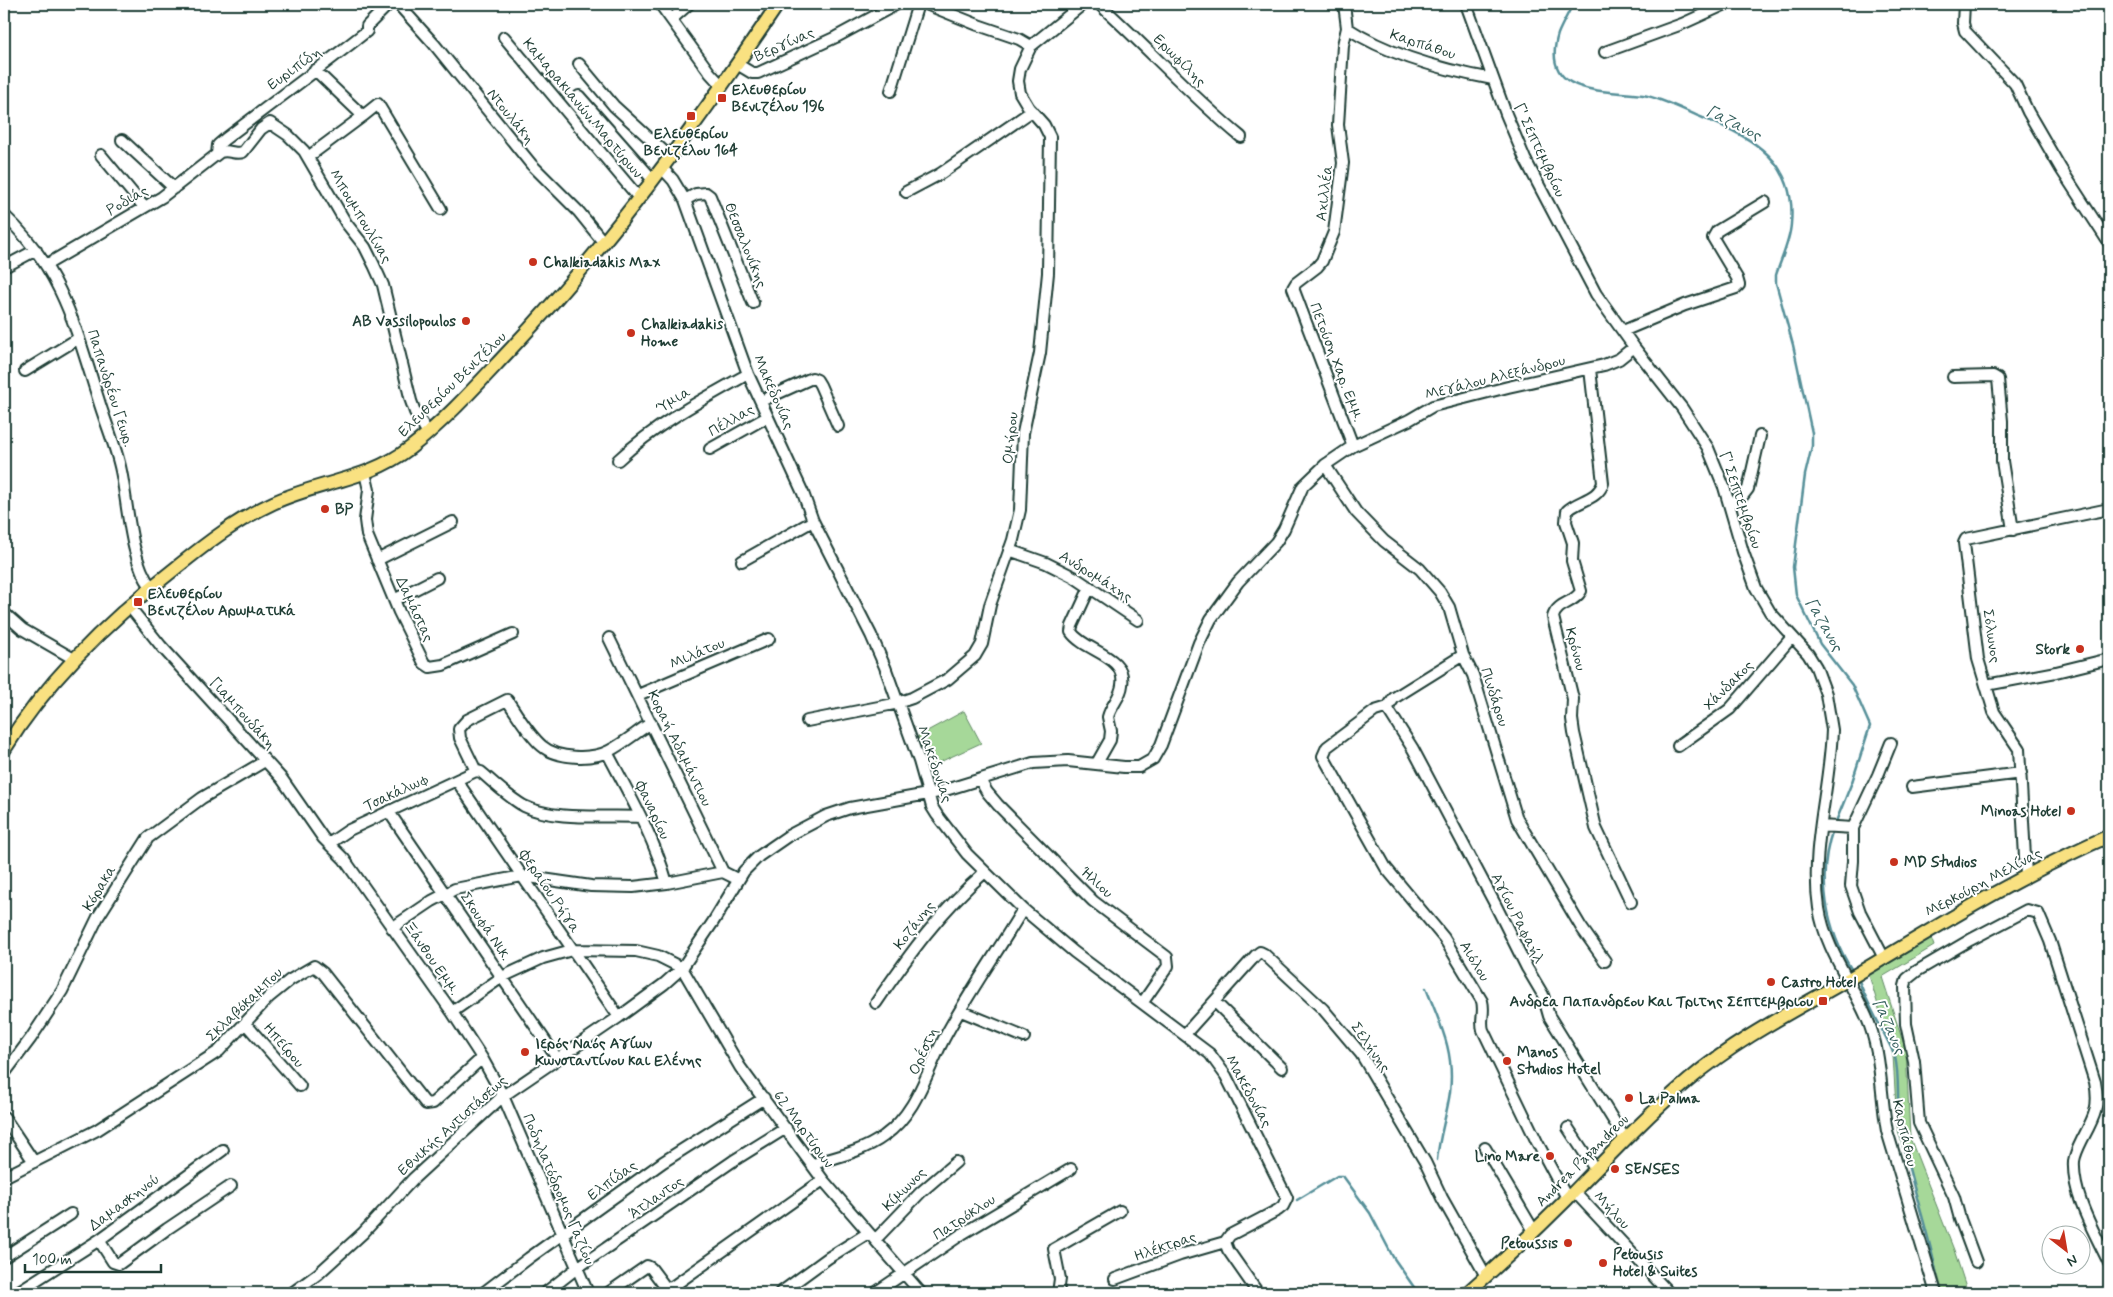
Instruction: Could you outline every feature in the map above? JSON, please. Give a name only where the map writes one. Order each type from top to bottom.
[{"type":"main road","name":"Ελευθερίου Βενιζέλου","points":[[4,750],[32,709],[74,659],[129,606],[206,543],[267,506],[291,496],[365,473],[401,454],[428,433],[526,333],[604,243],[722,86],[778,4]]},
{"type":"main road","name":"Μερκούρη Μελίνας","points":[[1849,978],[1925,932],[2026,875],[2108,840]]},
{"type":"main road","name":"Andrea Papandreou","points":[[1467,1293],[1534,1231],[1676,1091],[1718,1057],[1776,1020],[1849,978]]},
{"type":"street","name":"Ευριπίδη","points":[[217,154],[218,145],[337,56],[367,31],[367,26],[389,4]]},
{"type":"street","name":"Ντουλάκη","points":[[398,4],[434,44],[531,164],[579,212],[604,243]]},
{"type":"street","points":[[660,4],[722,86]]},
{"type":"street","points":[[672,18],[690,4]]},
{"type":"street","name":"Βεργίνας","points":[[737,64],[752,74],[758,73],[836,37],[897,4]]},
{"type":"street","points":[[891,90],[918,4]]},
{"type":"street","points":[[926,4],[1019,39],[1031,46],[1082,4]]},
{"type":"street","name":"Ερωφίλης","points":[[1099,4],[1143,44],[1206,108],[1241,136]]},
{"type":"street","name":"Αχιλλέα","points":[[1293,288],[1296,283],[1322,261],[1334,232],[1343,162],[1338,125],[1343,45],[1347,28],[1344,4]]},
{"type":"street","name":"Γ' Σεπτεμβρίου","points":[[1466,4],[1511,128],[1525,159],[1588,279],[1622,331],[1677,402],[1702,438],[1716,466],[1756,588],[1766,607],[1816,667],[1824,686],[1830,709],[1831,748],[1826,826],[1816,870],[1819,907],[1827,937],[1849,978]]},
{"type":"street","points":[[1606,52],[1682,24],[1726,4]]},
{"type":"street","points":[[1964,4],[1963,23],[1965,31],[2015,84],[2028,112],[2061,169],[2109,243]]},
{"type":"street","name":"Καρπάθου","points":[[1347,28],[1374,44],[1418,60],[1466,74],[1493,79]]},
{"type":"street","name":"Καμαρακιανών Μαρτύρων","points":[[504,38],[639,198]]},
{"type":"street","name":"Ομήρου","points":[[806,720],[898,702],[920,694],[948,679],[978,652],[984,638],[990,605],[1009,550],[1020,510],[1023,433],[1040,353],[1050,242],[1050,137],[1044,125],[1022,99],[1018,81],[1021,64],[1031,46]]},
{"type":"street","points":[[579,64],[614,106],[670,157]]},
{"type":"street","points":[[316,70],[363,116]]},
{"type":"street","points":[[578,96],[653,180]]},
{"type":"street","points":[[308,157],[378,104],[441,209]]},
{"type":"street","points":[[906,192],[934,178],[1032,111]]},
{"type":"street","name":"Μπουμπουλίνας","points":[[217,154],[226,151],[243,152],[259,130],[270,124],[288,135],[308,157],[346,224],[365,247],[379,274],[411,401],[415,412],[428,433]]},
{"type":"street","points":[[122,140],[174,188]]},
{"type":"street","name":"Ροδιάς","points":[[46,265],[144,208],[174,188],[217,154]]},
{"type":"street","points":[[101,155],[144,208]]},
{"type":"street","name":"Μακεδονίας","points":[[662,168],[673,180],[685,200],[748,374],[814,521],[871,634],[898,702],[932,807],[946,828],[985,872],[1023,910],[1074,952],[1185,1034],[1210,1054],[1220,1065],[1287,1198],[1283,1206],[1278,1210],[1230,1235],[1225,1242]]},
{"type":"street","name":"Θεσσαλονίκης","points":[[685,200],[696,194],[706,193],[710,196],[753,303]]},
{"type":"street","points":[[1622,331],[1685,305],[1736,288],[1739,285],[1737,278],[1713,238],[1717,231],[1765,202]]},
{"type":"street","name":"Παπανδρέου Γεωρ.","points":[[4,216],[36,250],[65,300],[119,459],[139,564],[145,579],[151,587]]},
{"type":"street","points":[[4,268],[36,250]]},
{"type":"street","name":"Πετούση Χαρ. Εμμ.","points":[[1293,288],[1353,446]]},
{"type":"street","points":[[25,371],[79,338]]},
{"type":"street","name":"Μεγάλου Αλεξάνδρου","points":[[737,879],[750,864],[788,836],[826,816],[864,805],[928,794],[1041,762],[1068,761],[1134,768],[1148,763],[1155,756],[1211,619],[1234,587],[1276,542],[1284,529],[1303,486],[1326,465],[1353,446],[1409,420],[1432,406],[1508,386],[1590,369],[1612,362],[1634,347]]},
{"type":"street","name":"Κρόνου","points":[[1590,369],[1604,484],[1598,493],[1567,511],[1566,522],[1573,543],[1572,561],[1581,591],[1577,596],[1559,607],[1553,617],[1573,699],[1572,719],[1574,733],[1596,828],[1631,902]]},
{"type":"street","name":"Ύμια","points":[[618,460],[657,428],[748,374]]},
{"type":"street","points":[[1953,377],[1993,376],[1998,379],[2002,421],[2002,461],[2013,530]]},
{"type":"street","points":[[761,401],[812,378],[817,380],[820,385],[838,426]]},
{"type":"street","name":"Πέλλας","points":[[710,450],[768,417]]},
{"type":"street","points":[[1729,504],[1741,498],[1748,489],[1760,436]]},
{"type":"street","name":"Πινδάρου","points":[[1326,465],[1356,512],[1384,541],[1426,574],[1440,592],[1453,616],[1463,655],[1473,676],[1517,819],[1581,927],[1605,961]]},
{"type":"street","name":"Δαμάστας","points":[[365,473],[369,490],[365,525],[377,560],[422,660],[430,667],[443,664],[513,634]]},
{"type":"street","name":"Σόλωνος","points":[[2026,875],[2019,749],[1994,712],[1978,659],[1974,635],[1973,604],[1964,545],[1968,538],[2109,509]]},
{"type":"street","points":[[742,561],[814,521]]},
{"type":"street","points":[[377,560],[452,522]]},
{"type":"street","name":"Ανδρομάχης","points":[[1009,550],[1058,569],[1090,587],[1138,620]]},
{"type":"street","points":[[394,600],[437,578]]},
{"type":"street","points":[[1090,587],[1072,626],[1072,632],[1078,639],[1118,665],[1123,679],[1120,695],[1108,717],[1111,731],[1110,740],[1097,763]]},
{"type":"street","name":"Γιαμπουδάκη","points":[[129,606],[161,646],[282,779],[314,827],[330,843]]},
{"type":"street","points":[[4,613],[22,629],[74,659]]},
{"type":"street","name":"Χάνδακος","points":[[1678,746],[1730,710],[1792,637]]},
{"type":"street","name":"Κοραή Αδαμάντιου","points":[[609,638],[723,872]]},
{"type":"street","name":"Μιλάτου","points":[[638,695],[769,639]]},
{"type":"street","points":[[1388,707],[1394,698],[1463,655]]},
{"type":"street","points":[[1986,685],[2056,672],[2109,659]]},
{"type":"street","points":[[640,817],[546,814],[525,806],[512,798],[481,772],[476,771],[460,738],[459,729],[467,720],[507,700],[538,742],[549,751],[566,757],[587,756],[607,752],[651,723]]},
{"type":"street","name":"Αιόλου","points":[[1388,707],[1375,712],[1327,747],[1323,756],[1386,868],[1444,938],[1482,1001],[1484,1030],[1537,1142],[1571,1195]]},
{"type":"street","name":"Αγίου Ραφαήλ","points":[[1388,707],[1413,749],[1462,841],[1526,968],[1543,995],[1548,1016],[1625,1140]]},
{"type":"street","points":[[1879,961],[1872,937],[1851,886],[1851,827],[1878,775],[1891,743]]},
{"type":"street","name":"Φαναρίου","points":[[607,752],[640,817],[663,868],[667,883]]},
{"type":"street","name":"Κόρακα","points":[[4,1074],[31,1038],[62,990],[98,917],[148,838],[202,798],[265,761]]},
{"type":"street","name":"Τσακάλωφ","points":[[330,843],[349,830],[476,771]]},
{"type":"street","points":[[1912,787],[2021,773]]},
{"type":"street","name":"Ήλιου","points":[[980,780],[998,805],[1093,901],[1167,957],[1168,966],[1143,1002]]},
{"type":"street","name":"Φεραίου Ρήγα","points":[[457,781],[619,1017]]},
{"type":"street","name":"Σκουφά Νικ.","points":[[389,812],[557,1058]]},
{"type":"street","points":[[1826,826],[1851,827]]},
{"type":"street","name":"Ξάνθου Εμμ.","points":[[330,843],[344,858],[452,1012],[482,1058],[503,1096]]},
{"type":"street","points":[[392,928],[455,889],[522,876],[591,886],[633,887],[667,883],[723,872],[737,879]]},
{"type":"street","name":"Κοζάνης","points":[[876,1004],[903,963],[939,917],[954,900],[985,872]]},
{"type":"street","name":"Εθνικής Αντιστάσεως","points":[[292,1293],[318,1274],[363,1233],[413,1179],[503,1096],[619,1017],[664,984],[682,968],[714,922],[737,879]]},
{"type":"street","name":"Ορέστη","points":[[813,1164],[871,1144],[896,1126],[920,1094],[942,1043],[1023,910]]},
{"type":"street","points":[[1976,1262],[1960,1220],[1954,1197],[1919,1123],[1914,1061],[1906,1024],[1905,986],[1907,979],[1917,971],[2027,910],[2038,913],[2050,941],[2095,1082],[2098,1097],[2097,1111],[2077,1150],[2074,1160],[2075,1175],[2081,1201],[2109,1263]]},
{"type":"street","points":[[452,1012],[502,977],[543,958],[572,950],[636,951],[658,956],[682,968]]},
{"type":"street","name":"Σελήνης","points":[[1185,1034],[1260,952],[1323,1009],[1361,1054],[1426,1162],[1442,1198],[1486,1276]]},
{"type":"street","name":"Σκλαβόκαμπου","points":[[4,1177],[97,1130],[219,1051],[269,997],[290,980],[314,966],[322,973],[426,1104],[433,1103],[482,1058]]},
{"type":"street","name":"62 Μαρτύρων","points":[[682,968],[732,1055],[823,1180],[921,1293]]},
{"type":"street","name":"Καρπάθου","points":[[1849,978],[1866,1016],[1877,1048],[1882,1103],[1887,1131],[1936,1293]]},
{"type":"street","points":[[1215,1002],[1282,1068]]},
{"type":"street","points":[[961,1011],[1024,1037]]},
{"type":"street","name":"Ηπείρου","points":[[245,1023],[300,1086]]},
{"type":"street","name":"Ποδηλατόδρομος Γαζίου","points":[[503,1096],[588,1293]]},
{"type":"street","name":"Ελπίδας","points":[[483,1293],[699,1137],[764,1098]]},
{"type":"street","points":[[4,1117],[34,1162]]},
{"type":"street","name":"Άτλαντος","points":[[545,1293],[577,1268],[733,1161],[786,1128]]},
{"type":"street","points":[[1568,1128],[1595,1170]]},
{"type":"street","points":[[1485,1148],[1534,1231]]},
{"type":"street","name":"Δαμασκηνού","points":[[16,1293],[99,1240],[223,1150]]},
{"type":"street","name":"Κίμωνος","points":[[780,1293],[828,1258],[871,1236],[956,1162]]},
{"type":"street","name":"Πατρόκλου","points":[[875,1293],[962,1234],[1072,1169]]},
{"type":"street","points":[[608,1293],[647,1266],[651,1268],[666,1288],[672,1286],[823,1180]]},
{"type":"street","points":[[99,1240],[113,1262],[119,1264],[231,1186]]},
{"type":"street","name":"Μήλου","points":[[1571,1195],[1669,1293]]},
{"type":"street","points":[[1058,1293],[1060,1279],[1054,1249],[1120,1211]]},
{"type":"street","points":[[4,1257],[71,1214]]},
{"type":"street","points":[[1225,1242],[1228,1250],[1258,1293]]},
{"type":"street","name":"Ηλέκτρας","points":[[1115,1279],[1180,1255],[1225,1242]]},
{"type":"green space","points":[[964,711],[981,743],[929,767],[918,736]]},
{"type":"green space","points":[[1930,935],[1934,946],[1882,977],[1906,1051],[1910,1138],[1954,1250],[1968,1293],[1943,1293],[1897,1126],[1893,1055],[1868,972]]},
{"type":"waterway","name":"Γαζανος","points":[[1573,4],[1558,34],[1555,54],[1558,69],[1566,79],[1579,86],[1594,90],[1650,97],[1739,134],[1768,155],[1779,169],[1787,184],[1791,203],[1791,224],[1787,243],[1776,275],[1776,283],[1793,345],[1812,433],[1812,446],[1805,475],[1793,567],[1796,595],[1820,644],[1852,685],[1870,726],[1852,782],[1835,824]]},
{"type":"waterway","name":"Γαζανος","points":[[1833,829],[1825,866],[1826,903],[1836,939],[1853,972]]},
{"type":"waterway","name":"Γαζανος","points":[[1858,978],[1896,1061],[1899,1123],[1939,1287]]},
{"type":"waterway","points":[[1426,988],[1445,1038],[1451,1077],[1450,1092],[1437,1160]]},
{"type":"waterway","points":[[1297,1200],[1337,1176],[1343,1176],[1370,1213],[1393,1257],[1418,1293]]},
{"type":"place","name":"Ελευθερίου Βενιζέλου 196","points":[[722,98]]},
{"type":"place","name":"Ελευθερίου Βενιζέλου 164","points":[[691,116]]},
{"type":"place","name":"Chalkiadakis Max","points":[[533,262]]},
{"type":"place","name":"AB Vassilopoulos","points":[[466,321]]},
{"type":"place","name":"Chalkiadakis Home","points":[[631,333]]},
{"type":"place","name":"BP","points":[[325,509]]},
{"type":"place","name":"Ελευθερίου Βενιζέλου Αρωματικά","points":[[138,602]]},
{"type":"place","name":"Stork","points":[[2080,649]]},
{"type":"place","name":"Minoas Hotel","points":[[2071,811]]},
{"type":"place","name":"MD Studios","points":[[1894,862]]},
{"type":"place","name":"Castro Hotel","points":[[1771,982]]},
{"type":"place","name":"Ανδρεα Παπανδρεου Και Τριτης Σεπτεμβριου","points":[[1823,1001]]},
{"type":"place","name":"Ιερός Ναός Αγίων Κωνσταντίνου και Ελένης","points":[[525,1052]]},
{"type":"place","name":"Manos Studios Hotel","points":[[1507,1061]]},
{"type":"place","name":"La Palma","points":[[1629,1098]]},
{"type":"place","name":"Lino Mare","points":[[1550,1156]]},
{"type":"place","name":"SENSES","points":[[1615,1169]]},
{"type":"place","name":"Petoussis","points":[[1568,1243]]},
{"type":"place","name":"Petousis Hotel & Suites","points":[[1603,1263]]}]
